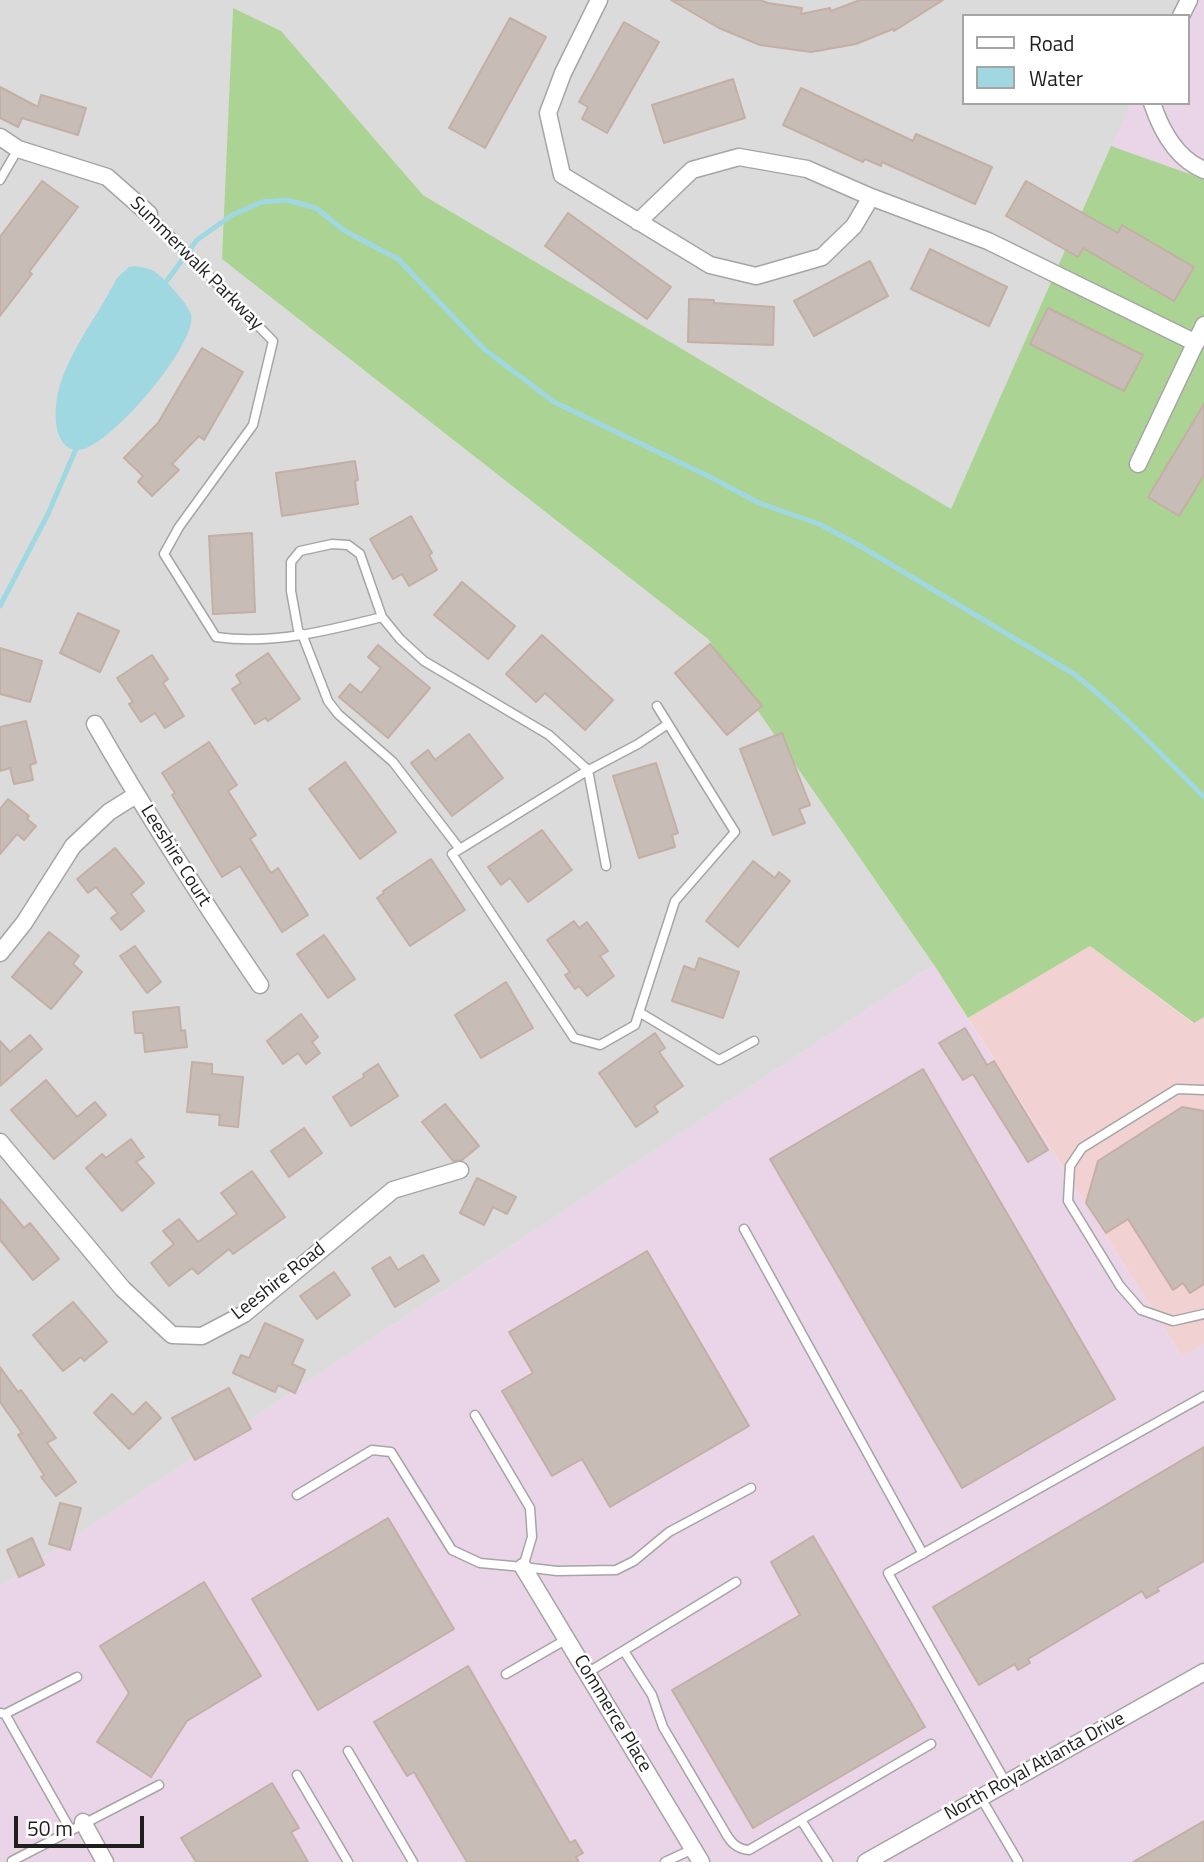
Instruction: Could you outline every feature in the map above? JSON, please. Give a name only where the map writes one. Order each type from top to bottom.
[{"type":"street","points":[[599,0],[563,73],[548,113],[562,175],[710,265],[756,276],[822,257],[854,226],[871,197]]},
{"type":"street","points":[[1153,105],[1160,129],[1191,165],[1204,170]]},
{"type":"street","name":"Summerwalk Parkway","points":[[0,136],[18,149],[107,177],[149,214]]},
{"type":"street","points":[[638,222],[692,170],[739,157],[807,169],[871,197],[989,241],[1196,343]]},
{"type":"street","points":[[1138,464],[1204,325]]},
{"type":"street","name":"Leeshire Court","points":[[95,724],[209,911],[260,985]]},
{"type":"street","points":[[0,953],[24,923],[73,846],[109,812],[136,795]]},
{"type":"street","name":"Leeshire Road","points":[[0,1142],[123,1289],[172,1335],[202,1336],[244,1314],[394,1190],[460,1170]]},
{"type":"street","name":"Commerce Place","points":[[523,1567],[697,1856]]},
{"type":"street","name":"North Royal Atlanta Drive","points":[[866,1862],[1204,1672]]},
{"type":"street","points":[[77,1826],[105,1862]]},
{"type":"lane","points":[[0,180],[18,149]]},
{"type":"lane","name":"Summerwalk Parkway","points":[[149,214],[273,341],[253,425],[179,527],[164,554],[216,637],[272,640],[382,617]]},
{"type":"lane","points":[[606,866],[588,770],[549,735],[424,661],[400,639],[382,617],[360,554],[348,545],[332,544],[300,551],[291,562],[291,591],[300,634],[328,701],[338,714],[393,761],[455,851],[574,1038],[600,1045],[635,1025],[675,901],[735,832],[657,706]]},
{"type":"lane","points":[[455,851],[668,724]]},
{"type":"lane","points":[[639,1012],[719,1060],[754,1041]]},
{"type":"lane","points":[[1204,1090],[1177,1089],[1082,1148],[1070,1166],[1068,1201],[1120,1286],[1141,1310],[1173,1321],[1204,1314]]},
{"type":"lane","points":[[744,1229],[923,1554]]},
{"type":"lane","points":[[1006,1783],[888,1573],[1204,1396]]},
{"type":"lane","points":[[475,1415],[530,1508],[533,1537],[523,1567]]},
{"type":"lane","points":[[297,1495],[372,1450],[391,1452],[452,1550],[480,1563],[557,1571],[616,1570],[634,1561],[669,1532],[751,1488]]},
{"type":"lane","points":[[587,1673],[736,1582]]},
{"type":"lane","points":[[506,1674],[567,1639]]},
{"type":"lane","points":[[624,1651],[652,1695],[663,1727],[731,1842],[740,1849],[749,1850],[930,1744]]},
{"type":"lane","points":[[77,1677],[2,1713],[77,1826]]},
{"type":"lane","points":[[348,1751],[414,1862]]},
{"type":"lane","points":[[297,1775],[348,1862]]},
{"type":"lane","points":[[12,1861],[159,1785]]},
{"type":"lane","points":[[981,1798],[1018,1861]]},
{"type":"lane","points":[[802,1819],[828,1862]]},
{"type":"lane","points":[[665,1862],[697,1856]]},
{"type":"shaded area","points":[[0,0],[1181,0],[1174,14],[962,14],[962,105],[1131,105],[951,510],[423,195],[281,32],[233,9],[223,259],[708,639],[934,965],[0,1587]]},
{"type":"shaded area","points":[[1181,0],[1204,0],[1204,179],[1111,146],[1131,105],[1190,105],[1190,14],[1187,14]]},
{"type":"shaded area","points":[[1090,946],[1193,1023],[1204,1017],[1204,1344],[1182,1356],[968,1018]]},
{"type":"shaded area","points":[[934,965],[1182,1356],[1204,1344],[1204,1862],[0,1862],[0,1587]]},
{"type":"green space","points":[[233,8],[281,31],[423,195],[951,509],[1111,146],[1204,179],[1204,1017],[1194,1023],[1090,946],[968,1018],[708,639],[222,259]]},
{"type":"water","points":[[129,267],[152,270],[174,290],[191,314],[190,328],[167,370],[129,414],[92,445],[79,450],[70,448],[59,437],[56,418],[58,392],[63,377],[76,347],[117,278]]},
{"type":"building","points":[[671,0],[760,0],[802,8],[801,14],[830,8],[831,11],[860,0],[943,0],[894,31],[893,29],[856,44],[811,52],[760,45],[719,28]]},
{"type":"building","points":[[510,18],[546,37],[485,148],[449,128]]},
{"type":"building","points":[[624,22],[659,42],[607,133],[582,119],[588,107],[579,102]]},
{"type":"building","points":[[733,79],[745,118],[664,143],[652,105]]},
{"type":"building","points":[[0,87],[38,107],[41,95],[86,108],[78,135],[22,118],[18,127],[0,118]]},
{"type":"building","points":[[801,88],[913,141],[916,134],[992,167],[975,204],[882,162],[881,166],[865,159],[863,162],[783,125]]},
{"type":"building","points":[[42,181],[78,207],[0,316],[0,237]]},
{"type":"building","points":[[1026,181],[1118,233],[1122,225],[1194,267],[1174,301],[1083,248],[1078,257],[1006,216]]},
{"type":"building","points":[[568,213],[671,287],[647,319],[545,246]]},
{"type":"building","points":[[930,249],[1007,287],[989,326],[911,289]]},
{"type":"building","points":[[870,261],[888,296],[814,336],[794,301]]},
{"type":"building","points":[[689,299],[774,307],[773,345],[688,342]]},
{"type":"building","points":[[1048,308],[1143,355],[1124,391],[1030,344]]},
{"type":"building","points":[[202,348],[243,372],[204,440],[199,436],[172,464],[179,470],[152,496],[138,482],[143,476],[124,458],[158,423]]},
{"type":"building","points":[[1204,404],[1204,475],[1179,516],[1148,497]]},
{"type":"building","points":[[355,461],[358,504],[282,516],[276,473]]},
{"type":"building","points":[[411,516],[432,553],[429,555],[437,570],[409,586],[402,574],[393,579],[370,539]]},
{"type":"building","points":[[252,533],[255,612],[213,614],[209,536]]},
{"type":"building","points":[[462,582],[515,626],[488,659],[434,615]]},
{"type":"building","points":[[78,613],[119,631],[100,672],[60,653]]},
{"type":"building","points":[[542,635],[613,700],[585,730],[545,693],[536,702],[506,674]]},
{"type":"building","points":[[710,644],[762,706],[727,735],[675,673]]},
{"type":"building","points":[[378,645],[430,688],[388,738],[339,697],[350,684],[361,693],[381,668],[368,657]]},
{"type":"building","points":[[0,648],[42,661],[30,702],[0,694]]},
{"type":"building","points":[[268,653],[300,699],[268,721],[265,718],[255,724],[232,689],[241,683],[236,675]]},
{"type":"building","points":[[152,655],[168,679],[163,683],[184,716],[165,728],[155,713],[141,722],[129,704],[133,702],[117,678]]},
{"type":"building","points":[[26,721],[36,763],[30,765],[33,780],[14,784],[10,768],[0,771],[0,727]]},
{"type":"building","points":[[782,733],[810,805],[799,809],[805,823],[773,835],[740,749]]},
{"type":"building","points":[[469,734],[503,778],[452,816],[411,763],[428,750],[435,760]]},
{"type":"building","points":[[209,742],[237,785],[228,791],[256,835],[250,839],[271,873],[278,868],[308,915],[282,932],[240,866],[222,877],[172,795],[175,793],[162,773]]},
{"type":"building","points":[[345,762],[396,832],[360,859],[309,789]]},
{"type":"building","points":[[656,763],[678,833],[672,835],[675,847],[639,858],[613,776]]},
{"type":"building","points":[[8,799],[29,816],[27,819],[36,826],[24,840],[17,834],[0,854],[0,809]]},
{"type":"building","points":[[542,830],[572,870],[528,902],[510,878],[501,885],[488,867]]},
{"type":"building","points":[[115,848],[144,883],[131,894],[144,911],[121,930],[111,918],[118,913],[96,887],[88,893],[77,879]]},
{"type":"building","points":[[431,859],[465,910],[410,946],[377,898],[383,891]]},
{"type":"building","points":[[753,861],[775,878],[779,872],[790,881],[738,947],[706,921]]},
{"type":"building","points":[[574,921],[579,928],[587,922],[608,951],[600,956],[614,976],[587,996],[579,986],[575,989],[565,975],[570,972],[547,940]]},
{"type":"building","points":[[49,932],[79,956],[73,964],[82,972],[51,1009],[12,977]]},
{"type":"building","points":[[324,935],[355,979],[328,998],[297,954]]},
{"type":"building","points":[[135,946],[161,982],[147,993],[120,956]]},
{"type":"building","points":[[699,958],[739,972],[723,1018],[672,1001],[684,966],[695,970]]},
{"type":"building","points":[[506,982],[533,1028],[481,1058],[455,1015]]},
{"type":"building","points":[[179,1007],[181,1031],[185,1030],[187,1047],[145,1052],[143,1033],[135,1033],[133,1012]]},
{"type":"building","points":[[301,1014],[318,1037],[312,1042],[320,1053],[306,1064],[298,1053],[283,1064],[267,1041]]},
{"type":"building","points":[[965,1028],[987,1065],[994,1061],[1048,1150],[1028,1162],[973,1074],[963,1080],[939,1043]]},
{"type":"building","points":[[655,1033],[665,1048],[659,1052],[683,1086],[654,1106],[658,1112],[636,1127],[599,1073]]},
{"type":"building","points":[[30,1035],[42,1049],[0,1086],[0,1041],[10,1052]]},
{"type":"building","points":[[192,1062],[212,1064],[212,1074],[243,1077],[238,1127],[219,1125],[220,1115],[187,1112]]},
{"type":"building","points":[[378,1064],[398,1096],[351,1126],[333,1097],[364,1077],[363,1074]]},
{"type":"building","points":[[923,1069],[1115,1399],[962,1488],[770,1159]]},
{"type":"building","points":[[46,1080],[77,1117],[95,1102],[106,1115],[54,1159],[11,1110]]},
{"type":"building","points":[[445,1104],[479,1146],[462,1160],[453,1161],[422,1122]]},
{"type":"building","points":[[1182,1107],[1204,1111],[1204,1284],[1190,1293],[1183,1283],[1173,1290],[1128,1219],[1106,1233],[1086,1203],[1098,1161]]},
{"type":"building","points":[[304,1128],[322,1153],[289,1177],[271,1151]]},
{"type":"building","points":[[131,1139],[144,1157],[136,1162],[154,1183],[122,1211],[86,1168],[102,1154],[106,1158]]},
{"type":"building","points":[[252,1171],[285,1217],[233,1254],[229,1249],[198,1274],[192,1268],[169,1286],[151,1263],[174,1244],[163,1231],[179,1219],[198,1242],[237,1214],[221,1193]]},
{"type":"building","points":[[477,1178],[516,1197],[507,1214],[493,1207],[484,1225],[460,1213]]},
{"type":"building","points":[[0,1199],[24,1228],[30,1223],[59,1259],[33,1280],[0,1240]]},
{"type":"building","points":[[647,1251],[749,1426],[610,1507],[582,1459],[552,1476],[502,1391],[533,1373],[509,1332]]},
{"type":"building","points":[[423,1255],[439,1281],[395,1307],[372,1268],[390,1257],[398,1270]]},
{"type":"building","points":[[334,1272],[350,1295],[317,1319],[300,1296]]},
{"type":"building","points":[[73,1302],[107,1342],[84,1361],[81,1357],[63,1371],[33,1335]]},
{"type":"building","points":[[265,1323],[303,1340],[292,1364],[305,1370],[295,1393],[278,1385],[275,1392],[233,1373],[241,1355],[249,1358]]},
{"type":"building","points":[[0,1367],[18,1392],[21,1390],[56,1438],[47,1443],[76,1482],[56,1496],[41,1477],[44,1475],[18,1435],[22,1433],[0,1402]]},
{"type":"building","points":[[229,1388],[251,1429],[195,1460],[172,1418]]},
{"type":"building","points":[[112,1394],[133,1415],[146,1402],[161,1418],[129,1449],[94,1413]]},
{"type":"building","points":[[1204,1447],[1204,1561],[1157,1588],[1159,1591],[1146,1598],[1142,1591],[1028,1659],[1030,1663],[1018,1670],[1015,1664],[979,1685],[933,1607]]},
{"type":"building","points":[[60,1503],[81,1508],[70,1550],[49,1544]]},
{"type":"building","points":[[388,1518],[454,1629],[318,1710],[252,1599]]},
{"type":"building","points":[[813,1536],[925,1727],[753,1828],[672,1690],[800,1615],[771,1562]]},
{"type":"building","points":[[32,1538],[44,1565],[19,1577],[7,1550]]},
{"type":"building","points":[[204,1582],[261,1676],[187,1721],[151,1777],[97,1742],[129,1693],[100,1646]]},
{"type":"building","points":[[468,1666],[570,1843],[575,1840],[583,1853],[576,1857],[579,1862],[467,1862],[414,1772],[407,1776],[374,1722]]},
{"type":"building","points":[[272,1783],[299,1828],[291,1832],[308,1862],[196,1862],[181,1838]]},
{"type":"building","points":[[1204,1821],[1204,1862],[1133,1862]]},
{"type":"waterway","points":[[166,282],[197,240],[232,215],[262,202],[287,200],[316,208],[345,231],[398,259],[484,349],[554,402],[759,503],[819,524],[1074,674],[1125,718],[1204,797]]},
{"type":"waterway","points":[[0,606],[48,514],[76,449]]}]
